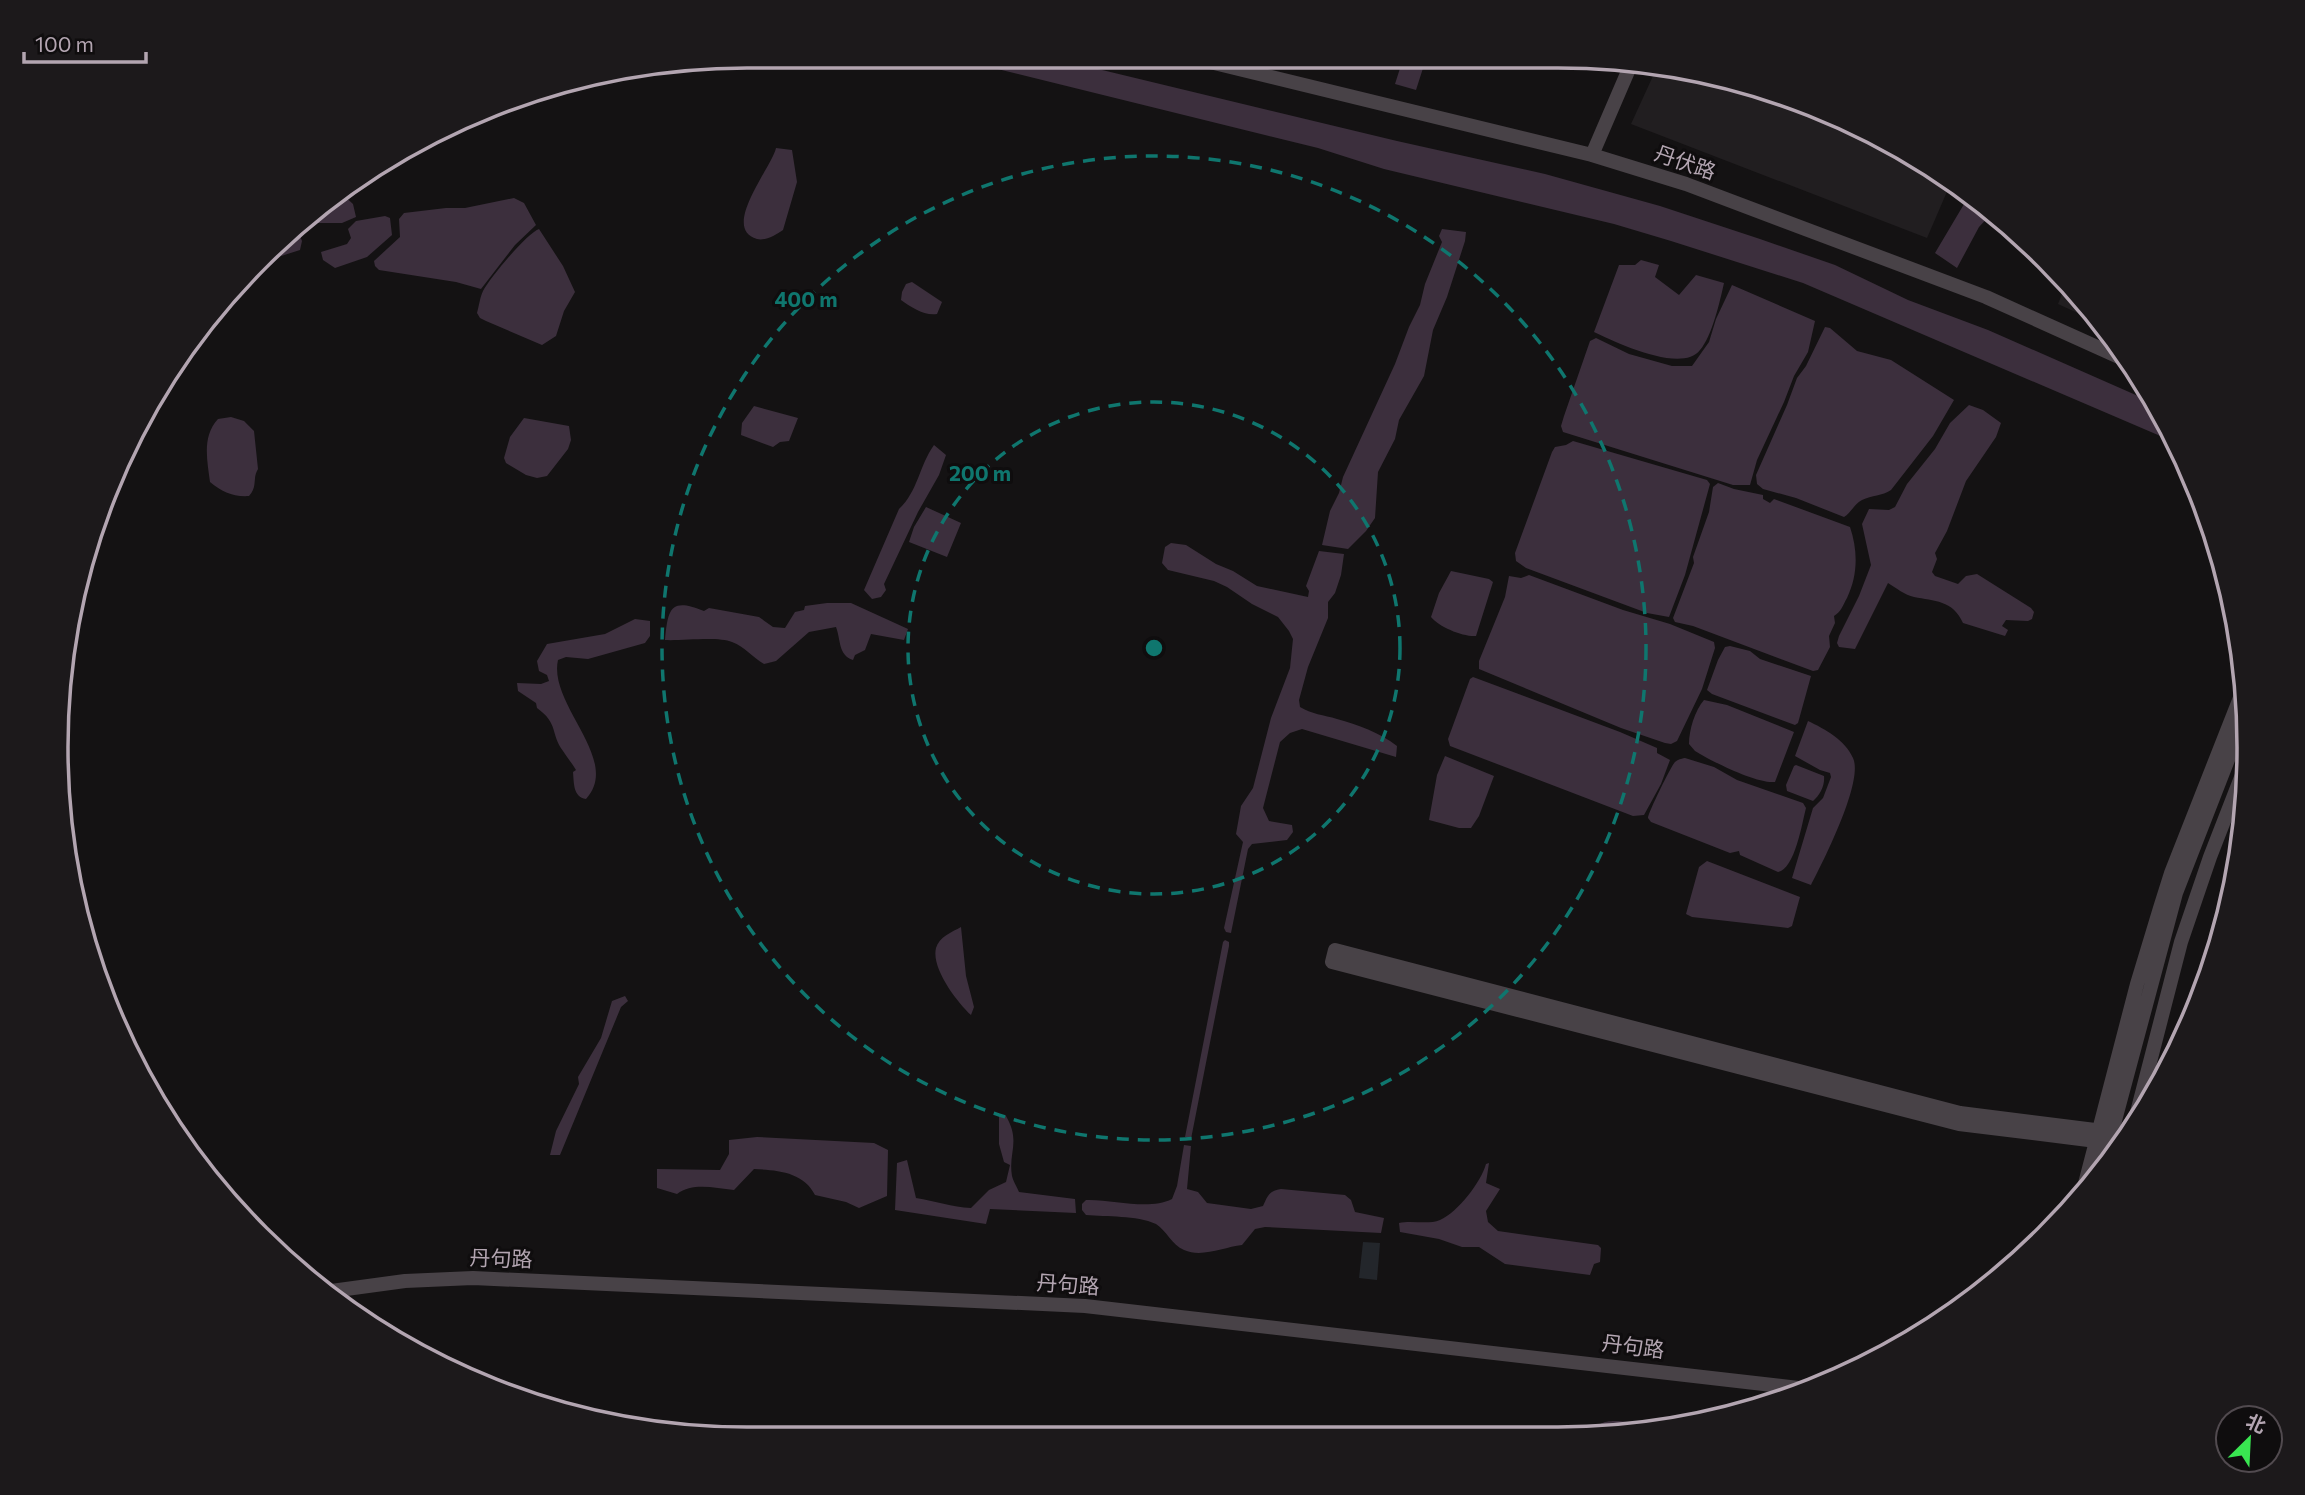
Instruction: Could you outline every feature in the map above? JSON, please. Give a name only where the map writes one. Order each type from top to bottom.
[{"type":"main road","name":"丹伏路","points":[[1235,68],[1592,155],[1686,184],[1986,297],[2110,353]]},
{"type":"main road","points":[[1592,155],[1628,72]]},
{"type":"main road","points":[[2113,1137],[2137,984],[2171,873],[2235,710]]},
{"type":"main road","points":[[2114,1137],[2176,893],[2237,738]]},
{"type":"main road","points":[[2114,1136],[2182,899],[2236,761]]},
{"type":"main road","points":[[2142,1094],[2181,942],[2235,792]]},
{"type":"main road","points":[[1335,950],[1960,1113],[2112,1139],[1946,1121],[1332,962],[1335,950]]},
{"type":"main road","name":"丹句路","points":[[339,1290],[405,1281],[473,1278],[1085,1306],[1787,1387]]},
{"type":"shaded area","points":[[993,68],[1098,68],[1545,174],[1660,206],[1835,265],[1908,300],[1988,330],[2139,396],[2161,436],[1803,283],[1614,224],[1384,169],[1318,148]]},
{"type":"shaded area","points":[[1400,68],[1423,68],[1416,90],[1395,84]]},
{"type":"shaded area","points":[[1653,75],[1690,81],[1776,104],[1817,120],[1897,159],[1947,192],[1927,238],[1631,124]]},
{"type":"shaded area","points":[[776,148],[792,150],[797,182],[783,230],[774,236],[757,239],[747,233],[744,223],[746,211]]},
{"type":"shaded area","points":[[514,198],[524,203],[536,225],[515,245],[481,289],[456,282],[379,270],[375,266],[374,261],[400,237],[399,219],[404,213],[465,208]]},
{"type":"shaded area","points":[[348,199],[353,204],[356,217],[342,223],[317,223]]},
{"type":"shaded area","points":[[1964,204],[1985,221],[1957,268],[1935,253]]},
{"type":"shaded area","points":[[385,216],[390,218],[392,235],[367,257],[335,268],[323,260],[321,252],[347,244],[351,238],[348,229],[356,221]]},
{"type":"shaded area","points":[[539,229],[563,266],[575,292],[564,311],[556,336],[542,345],[486,321],[477,313],[487,285],[517,247]]},
{"type":"shaded area","points":[[1442,229],[1466,232],[1465,241],[1433,330],[1424,376],[1399,420],[1395,439],[1378,472],[1375,518],[1348,549],[1322,545],[1330,511],[1343,477],[1420,305],[1425,284],[1442,242],[1439,236]]},
{"type":"shaded area","points":[[300,237],[300,250],[278,257]]},
{"type":"shaded area","points":[[1641,260],[1659,265],[1655,277],[1679,295],[1696,275],[1724,283],[1708,336],[1700,350],[1691,357],[1679,359],[1648,354],[1594,332],[1619,265],[1635,265]]},
{"type":"shaded area","points":[[912,282],[942,302],[937,314],[923,312],[901,300],[906,284]]},
{"type":"shaded area","points":[[1732,285],[1815,321],[1808,352],[1794,376],[1757,460],[1750,485],[1733,485],[1563,432],[1561,426],[1590,341],[1596,338],[1629,354],[1672,366],[1692,366],[1709,342],[1716,319]]},
{"type":"shaded area","points":[[2062,294],[2079,314],[2058,304]]},
{"type":"shaded area","points":[[1825,327],[1830,328],[1857,351],[1891,360],[1954,400],[1933,436],[1891,490],[1862,500],[1844,517],[1796,498],[1763,489],[1757,484],[1756,475],[1797,378],[1806,366]]},
{"type":"shaded area","points":[[1969,405],[1983,410],[2001,423],[1996,437],[1966,481],[1947,531],[1935,553],[1937,559],[1932,572],[1935,576],[1958,584],[1966,576],[1977,574],[2031,608],[2034,612],[2032,619],[2006,620],[2002,626],[2008,630],[2005,636],[1963,623],[1959,615],[1948,606],[1911,596],[1888,583],[1855,649],[1839,647],[1839,636],[1871,565],[1862,524],[1869,509],[1889,510],[1895,507],[1907,484],[1935,449],[1950,423]]},
{"type":"shaded area","points":[[754,406],[798,418],[789,441],[780,442],[773,447],[741,435],[742,423]]},
{"type":"shaded area","points":[[231,417],[244,421],[254,431],[258,469],[249,496],[228,493],[210,482],[207,449],[210,433],[218,419]]},
{"type":"shaded area","points":[[524,418],[569,426],[571,440],[568,449],[547,476],[537,478],[526,475],[506,463],[504,458],[510,437]]},
{"type":"shaded area","points":[[1573,441],[1707,480],[1710,484],[1685,575],[1669,617],[1647,613],[1526,568],[1516,561],[1515,553],[1552,452],[1555,447]]},
{"type":"shaded area","points":[[934,445],[946,455],[939,475],[884,584],[886,590],[881,597],[872,599],[864,590],[899,509],[910,494]]},
{"type":"shaded area","points":[[1718,483],[1763,495],[1763,499],[1770,503],[1774,499],[1850,527],[1855,554],[1853,581],[1843,606],[1834,616],[1835,623],[1829,636],[1830,647],[1818,670],[1813,671],[1693,626],[1675,622],[1673,618],[1694,563],[1693,557],[1709,512],[1713,487]]},
{"type":"shaded area","points":[[926,507],[961,523],[947,557],[909,542]]},
{"type":"shaded area","points":[[1171,543],[1186,545],[1257,586],[1308,597],[1306,586],[1319,551],[1344,554],[1335,593],[1328,602],[1328,618],[1308,667],[1299,700],[1300,707],[1368,730],[1397,746],[1396,757],[1302,729],[1290,733],[1280,742],[1263,808],[1269,821],[1292,825],[1293,832],[1287,840],[1252,844],[1248,849],[1231,933],[1224,928],[1243,842],[1236,834],[1241,806],[1253,788],[1271,718],[1290,668],[1293,639],[1278,617],[1227,587],[1214,581],[1168,570],[1162,563],[1165,547]]},
{"type":"shaded area","points":[[1451,571],[1493,582],[1476,636],[1452,631],[1431,617],[1439,593]]},
{"type":"shaded area","points":[[1529,575],[1714,642],[1715,648],[1702,689],[1677,741],[1665,743],[1621,728],[1479,669],[1479,661],[1505,597],[1509,576],[1521,578]]},
{"type":"shaded area","points":[[851,603],[908,629],[904,640],[871,634],[865,650],[855,655],[853,660],[842,651],[836,627],[809,632],[776,661],[764,664],[726,640],[665,640],[670,614],[678,606],[684,605],[704,611],[709,608],[759,617],[773,627],[785,628],[795,612],[804,610],[805,606]]},
{"type":"shaded area","points":[[635,619],[650,621],[650,636],[645,643],[588,659],[566,657],[558,660],[558,677],[563,695],[590,750],[595,767],[595,784],[586,799],[582,798],[574,785],[573,772],[576,770],[559,745],[549,719],[537,708],[536,703],[518,691],[517,683],[541,684],[549,681],[547,675],[539,671],[537,661],[547,644],[605,634]]},
{"type":"shaded area","points":[[1725,647],[1750,651],[1760,659],[1811,676],[1798,723],[1795,725],[1707,690],[1718,660]]},
{"type":"shaded area","points":[[1473,677],[1657,748],[1657,753],[1670,760],[1661,784],[1644,815],[1633,816],[1450,746],[1448,739]]},
{"type":"shaded area","points":[[1704,700],[1727,705],[1794,732],[1775,782],[1746,776],[1695,751],[1689,744],[1690,733],[1695,715]]},
{"type":"shaded area","points":[[1808,721],[1840,740],[1853,758],[1855,769],[1841,822],[1811,885],[1792,878],[1813,808],[1823,798],[1831,777],[1830,773],[1795,756]]},
{"type":"shaded area","points":[[1445,756],[1494,776],[1479,816],[1471,828],[1459,828],[1429,820],[1437,775]]},
{"type":"shaded area","points":[[1685,758],[1803,803],[1806,808],[1797,845],[1784,869],[1778,872],[1740,855],[1739,851],[1730,853],[1651,822],[1649,814],[1669,772],[1675,762]]},
{"type":"shaded area","points":[[1796,765],[1824,776],[1822,790],[1813,801],[1787,791],[1786,785]]},
{"type":"shaded area","points":[[1707,861],[1800,897],[1792,926],[1788,928],[1692,917],[1686,914],[1699,867]]},
{"type":"shaded area","points":[[961,927],[966,976],[974,1007],[971,1015],[946,984],[935,956],[940,941]]},
{"type":"shaded area","points":[[1225,940],[1229,942],[1229,946],[1191,1139],[1185,1137]]},
{"type":"shaded area","points":[[625,996],[628,1001],[621,1007],[560,1155],[550,1155],[556,1131],[579,1084],[578,1077],[601,1038],[612,1001]]},
{"type":"shaded area","points":[[999,1115],[1006,1116],[1013,1133],[1011,1168],[1019,1192],[1075,1199],[1076,1213],[990,1209],[986,1224],[895,1210],[897,1163],[907,1160],[916,1198],[971,1208],[989,1190],[1006,1182],[1010,1165],[1004,1162],[999,1144]]},
{"type":"shaded area","points":[[757,1137],[874,1143],[888,1150],[887,1196],[859,1208],[815,1195],[804,1181],[789,1174],[754,1169],[734,1190],[697,1187],[677,1194],[657,1188],[657,1169],[720,1170],[729,1154],[729,1140]]},
{"type":"shaded area","points":[[1184,1145],[1191,1146],[1187,1189],[1198,1192],[1207,1203],[1251,1209],[1263,1206],[1269,1194],[1281,1189],[1345,1195],[1351,1200],[1355,1212],[1384,1218],[1381,1233],[1265,1227],[1255,1229],[1242,1245],[1198,1253],[1180,1248],[1156,1224],[1148,1221],[1086,1215],[1082,1210],[1082,1204],[1086,1200],[1152,1204],[1172,1199]]},
{"type":"shaded area","points":[[1489,1163],[1486,1183],[1500,1189],[1486,1211],[1488,1222],[1498,1231],[1598,1245],[1601,1248],[1600,1262],[1594,1264],[1590,1275],[1505,1264],[1479,1247],[1462,1247],[1439,1239],[1400,1232],[1399,1223],[1435,1221],[1447,1216],[1468,1196]]},
{"type":"shaded area","points":[[1363,1242],[1380,1243],[1377,1280],[1359,1278]]},
{"type":"shaded area","points":[[1606,1422],[1629,1423],[1599,1425]]}]
